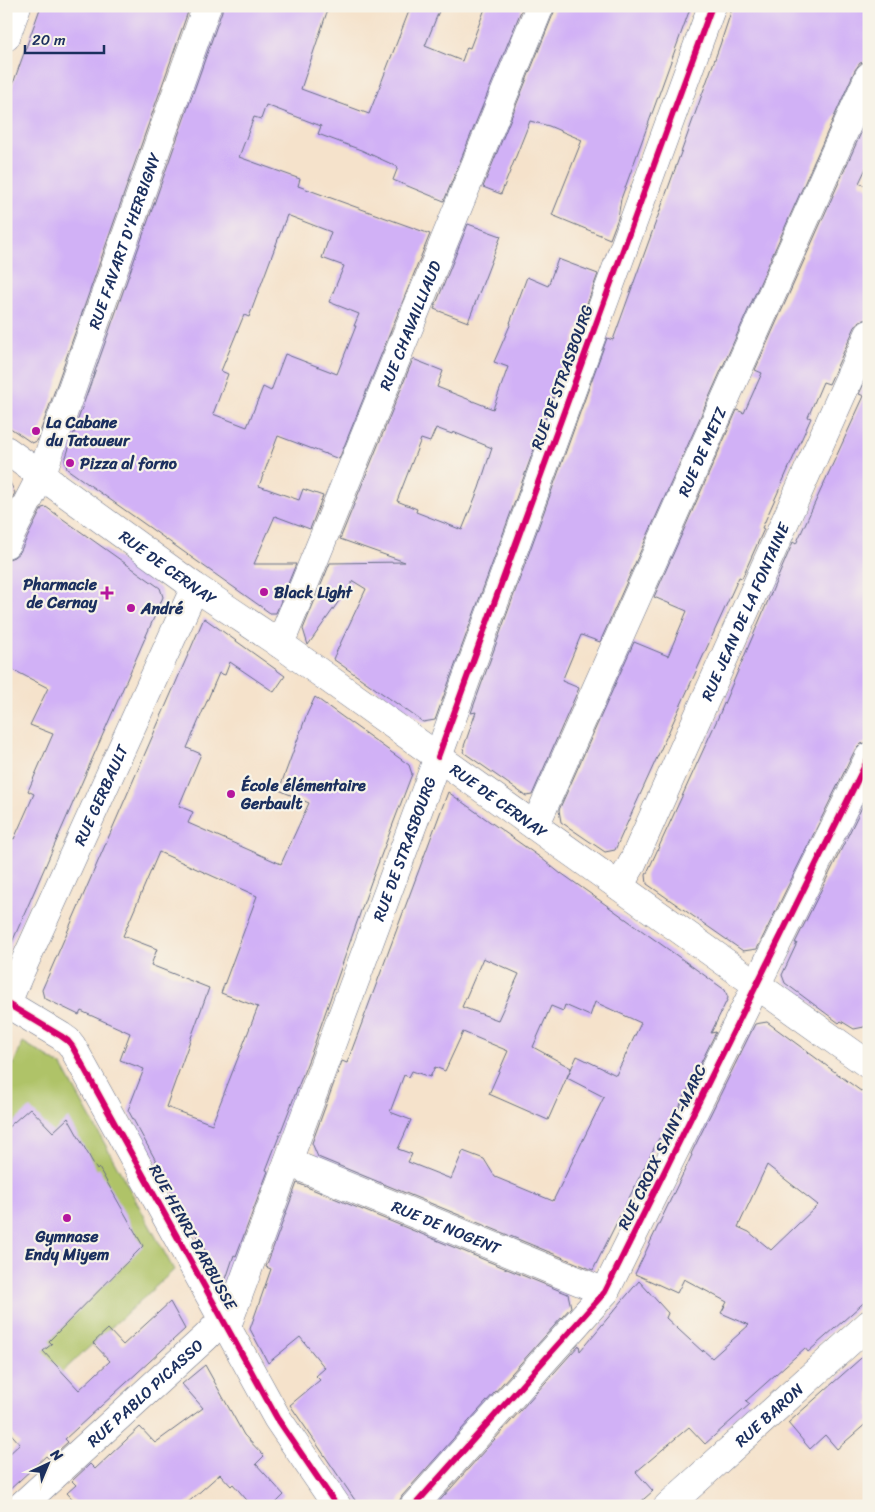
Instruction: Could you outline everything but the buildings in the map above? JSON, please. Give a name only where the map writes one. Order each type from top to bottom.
[{"type":"street","points":[[6,37],[17,6]]},
{"type":"street","name":"RUE FAVART D'HERBIGNY","points":[[6,544],[41,476],[207,6]]},
{"type":"street","name":"RUE CHAVAILLIAUD","points":[[280,644],[540,6]]},
{"type":"street","name":"RUE DE STRASBOURG","points":[[225,1322],[288,1162],[438,757],[712,6]]},
{"type":"street","name":"RUE DE METZ","points":[[535,826],[869,76]]},
{"type":"street","name":"RUE JEAN DE LA FONTAINE","points":[[620,886],[635,857],[869,334]]},
{"type":"street","name":"RUE DE CERNAY","points":[[6,450],[195,587],[280,644],[757,985],[867,1061]]},
{"type":"street","name":"RUE GERBAULT","points":[[7,1003],[195,587]]},
{"type":"street","name":"RUE CROIX SAINT-MARC","points":[[414,1506],[605,1292],[869,757]]},
{"type":"street","name":"RUE HENRI BARBUSSE","points":[[7,1003],[61,1036],[72,1046],[277,1418],[325,1501]]},
{"type":"street","name":"RUE DE NOGENT","points":[[288,1162],[605,1292]]},
{"type":"street","name":"RUE PABLO PICASSO","points":[[21,1506],[206,1337],[225,1322]]},
{"type":"street","name":"RUE BARON","points":[[668,1506],[869,1324]]},
{"type":"green space","name":"Gymnase Endy Miyem","points":[[23,1042],[62,1066],[174,1270],[6,1423],[6,1081]]},
{"type":"cycle path","points":[[438,757],[712,6]]},
{"type":"cycle path","points":[[414,1506],[605,1292],[869,757]]},
{"type":"cycle path","points":[[6,1003],[61,1036],[72,1046],[277,1418],[337,1506]]},
{"type":"place","name":"La Cabane du Tatoueur","points":[[36,431]]},
{"type":"place","name":"Pizza al forno","points":[[70,463]]},
{"type":"place","name":"Black Light","points":[[264,592]]},
{"type":"place","name":"Pharmacie de Cernay","points":[[107,593]]},
{"type":"place","name":"André","points":[[131,608]]},
{"type":"place","name":"École élémentaire Gerbault","points":[[231,794]]},
{"type":"place","name":"Gymnase Endy Miyem","points":[[67,1218]]}]
